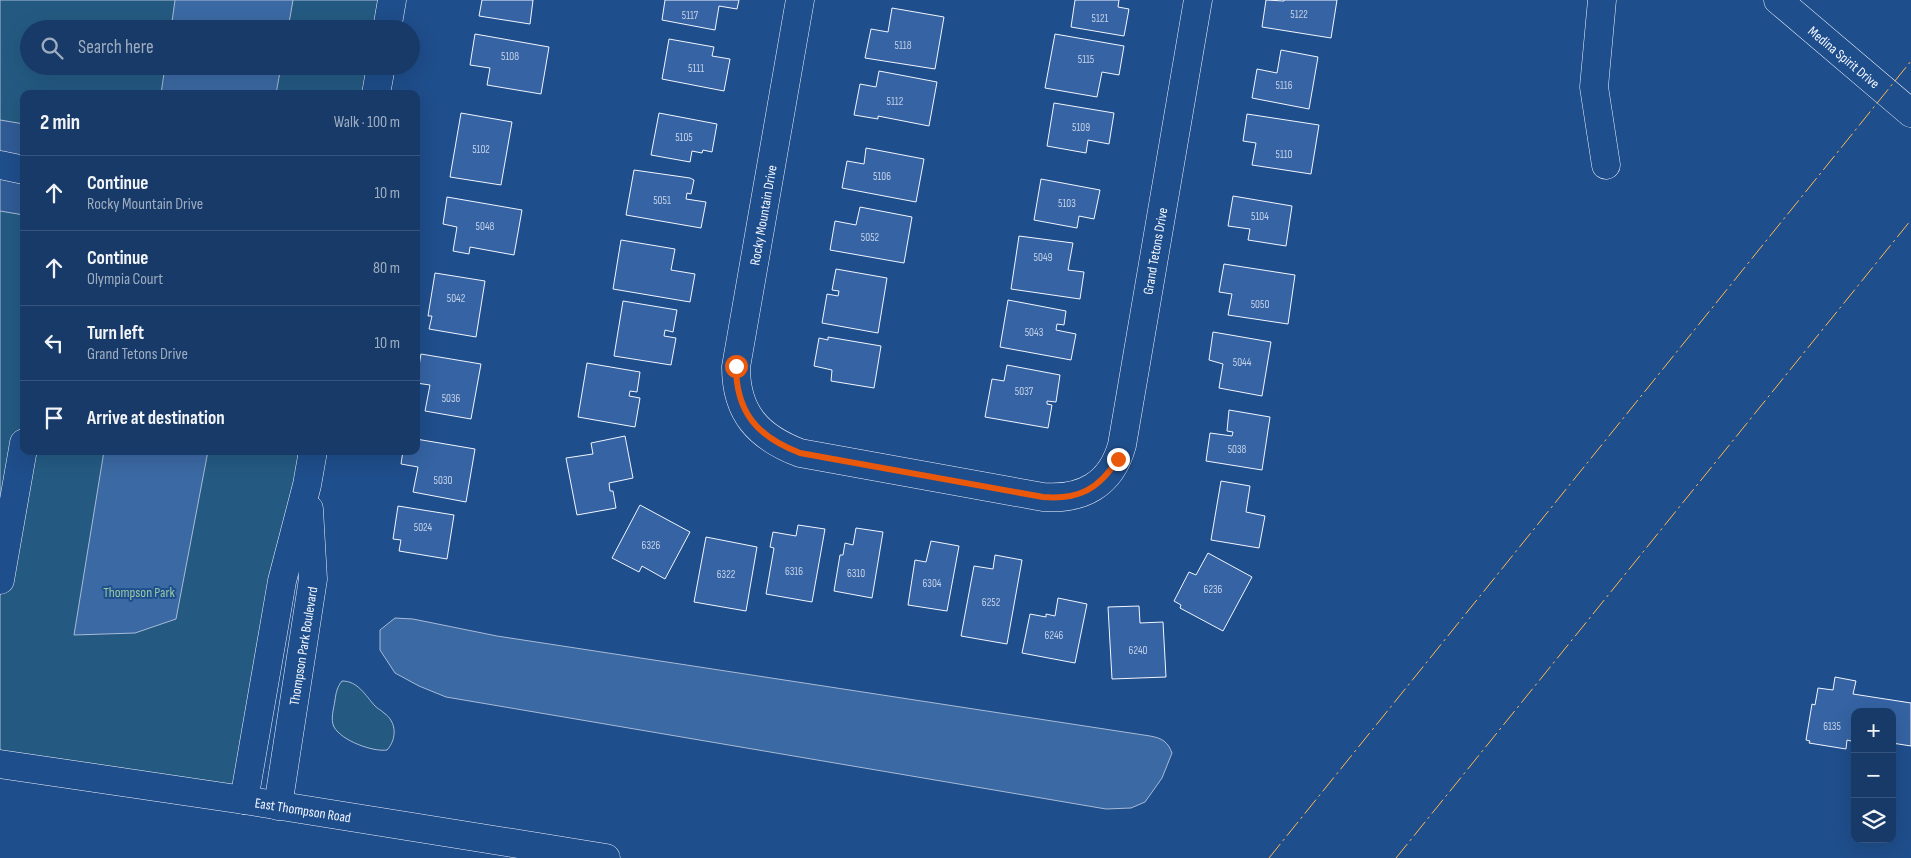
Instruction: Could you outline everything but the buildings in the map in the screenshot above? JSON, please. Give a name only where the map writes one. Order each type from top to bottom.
[{"type":"street","points":[[389,20],[392,0]]},
{"type":"street","name":"Rocky Mountain Drive","points":[[800,0],[736,366],[738,393],[746,414],[755,426],[772,440],[800,453],[1043,497],[1072,497],[1089,490]]},
{"type":"street","name":"Grand Tetons Drive","points":[[1089,490],[1098,485],[1110,473],[1118,459],[1122,446],[1198,0]]},
{"type":"street","points":[[1602,0],[1594,87],[1606,165]]},
{"type":"street","name":"Medina Spirit Drive","points":[[1778,0],[1911,113]]},
{"type":"street","points":[[377,90],[379,75]]},
{"type":"street","points":[[0,166],[20,169]]},
{"type":"street","points":[[0,580],[22,455]]},
{"type":"street","name":"Thompson Park Boulevard","points":[[244,800],[282,581],[308,485],[312,455]]},
{"type":"street","name":"Thompson Park Boulevard","points":[[278,806],[313,579],[308,485]]},
{"type":"street","name":"East Thompson Road","points":[[0,764],[244,800],[606,858]]},
{"type":"green space","name":"Thompson Park","points":[[0,0],[392,0],[389,20],[20,20],[20,75],[379,75],[377,90],[20,90],[20,455],[312,455],[244,800],[0,764]]},
{"type":"green space","points":[[342,681],[357,686],[391,721],[394,736],[387,750],[366,747],[351,741],[334,727],[332,721],[333,710],[337,690]]},
{"type":"shaded area","points":[[175,0],[293,0],[290,20],[172,20]]},
{"type":"shaded area","points":[[164,75],[279,75],[277,90],[162,90]]},
{"type":"shaded area","points":[[0,120],[20,123],[20,214],[0,211]]},
{"type":"shaded area","points":[[103,455],[207,455],[176,619],[135,633],[74,635]]},
{"type":"shaded area","points":[[395,618],[413,619],[497,636],[1150,736],[1164,741],[1172,753],[1162,778],[1145,802],[1131,808],[1106,809],[446,697],[419,686],[395,673],[380,650],[380,630]]},
{"type":"power","points":[[1269,858],[1911,61]]},
{"type":"power","points":[[1396,858],[1911,220]]},
{"type":"route","points":[[736,366],[738,393],[746,414],[751,421],[772,440],[800,453],[1057,498],[1072,497],[1098,485],[1110,473],[1118,459]]}]
